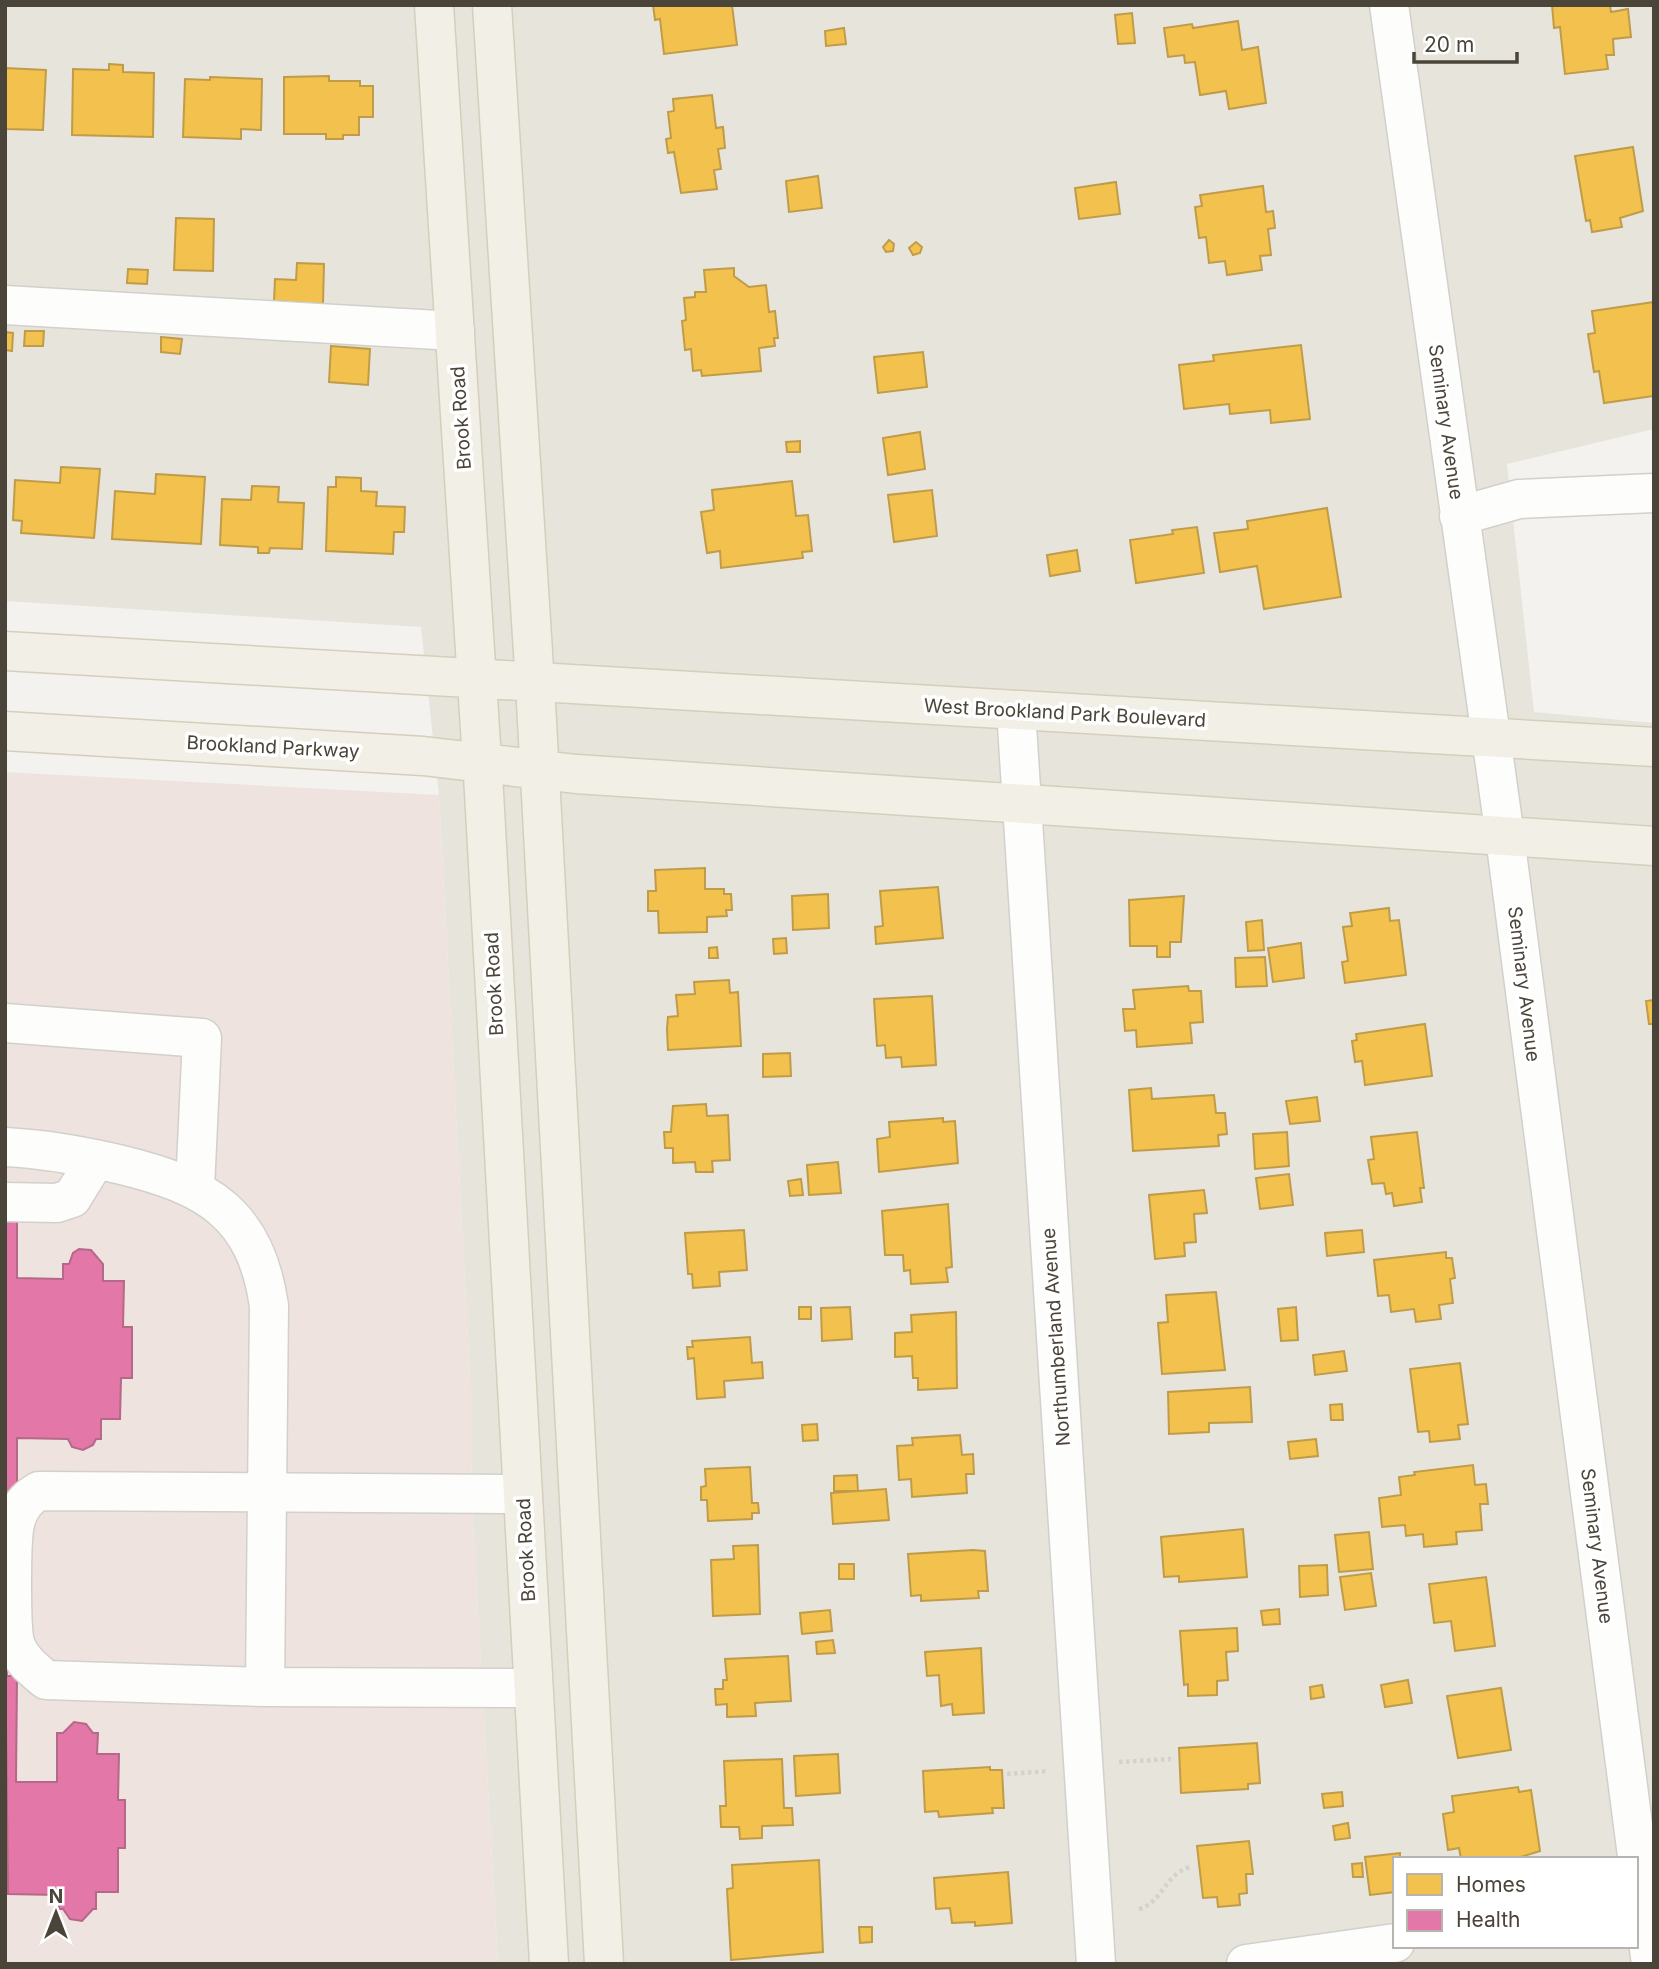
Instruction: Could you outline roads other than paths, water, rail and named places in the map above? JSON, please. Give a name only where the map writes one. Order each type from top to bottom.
[{"type":"main road","name":"Brook Road","points":[[434,5],[482,763],[548,1964]]},
{"type":"main road","points":[[492,5],[540,770],[604,1964]]},
{"type":"main road","points":[[5,651],[477,680]]},
{"type":"main road","name":"West Brookland Park Boulevard","points":[[477,680],[1654,747]]},
{"type":"main road","name":"Brookland Parkway","points":[[5,731],[423,756],[540,770]]},
{"type":"main road","points":[[540,770],[1654,846]]},
{"type":"street","name":"Seminary Avenue","points":[[1389,5],[1505,837],[1634,1857]]},
{"type":"street","points":[[5,305],[455,331]]},
{"type":"street","points":[[1459,516],[1519,499],[1654,493]]},
{"type":"street","name":"Northumberland Avenue","points":[[1016,710],[1096,1964]]},
{"type":"street","points":[[5,1023],[202,1038],[195,1188]]},
{"type":"street","points":[[5,1147],[96,1159],[175,1178],[219,1204],[250,1242],[266,1286],[269,1306],[265,1687]]},
{"type":"street","points":[[5,1202],[57,1203],[72,1198],[96,1159]]},
{"type":"street","points":[[522,1494],[39,1491],[27,1498],[14,1525],[13,1628],[21,1654],[46,1680],[265,1687],[533,1688]]},
{"type":"street","name":"Seminary Avenue","points":[[1640,1908],[1651,1964]]},
{"type":"street","points":[[1246,1964],[1393,1943]]}]
